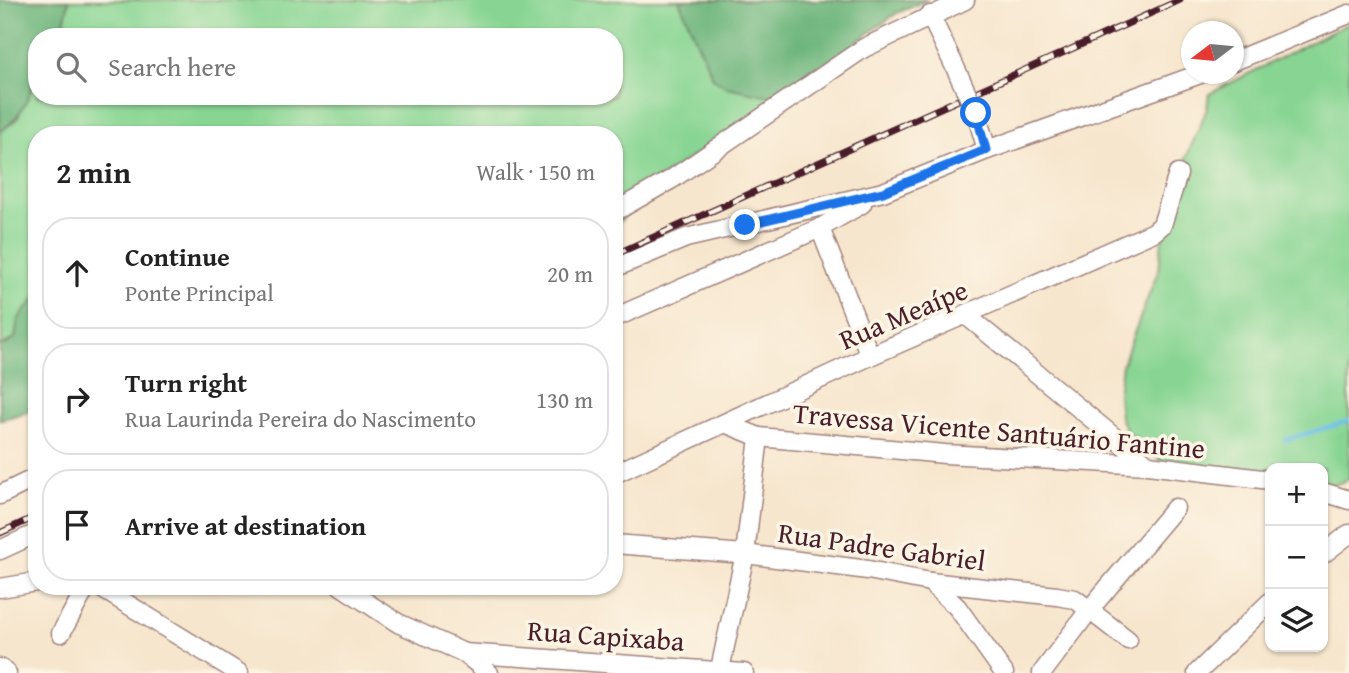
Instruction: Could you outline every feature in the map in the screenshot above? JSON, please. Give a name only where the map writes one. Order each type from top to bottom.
[{"type":"street","points":[[623,207],[673,179],[864,48],[965,0]]},
{"type":"street","points":[[1244,57],[1349,14]]},
{"type":"street","points":[[930,15],[976,113],[986,150]]},
{"type":"street","points":[[623,314],[820,228],[883,192],[986,150],[1181,81]]},
{"type":"street","name":"Rua Meaípe","points":[[623,470],[870,356],[967,316],[1154,232],[1162,225],[1178,174]]},
{"type":"street","points":[[623,264],[685,239],[883,192]]},
{"type":"street","points":[[820,228],[870,356]]},
{"type":"street","points":[[967,316],[1148,465]]},
{"type":"street","name":"Travessa Vicente Santuário Fantine","points":[[727,424],[759,437],[945,454],[1148,465],[1265,479]]},
{"type":"street","points":[[720,669],[745,554],[759,437]]},
{"type":"street","points":[[0,495],[28,481]]},
{"type":"street","points":[[1328,494],[1349,500]]},
{"type":"street","points":[[1042,673],[1090,609],[1175,508]]},
{"type":"street","points":[[1328,550],[1349,534]]},
{"type":"street","points":[[0,550],[28,537]]},
{"type":"street","name":"Rua Padre Gabriel","points":[[623,545],[745,554],[868,570],[930,582],[1057,596],[1075,600],[1090,609],[1128,639]]},
{"type":"street","points":[[930,582],[957,607],[1004,673]]},
{"type":"street","points":[[1,585],[28,583]]},
{"type":"street","points":[[61,633],[83,595]]},
{"type":"street","points":[[113,595],[239,673]]},
{"type":"street","points":[[355,595],[398,623],[464,653],[489,673]]},
{"type":"street","points":[[1197,673],[1265,607]]},
{"type":"street","name":"Rua Capixaba","points":[[464,653],[720,669],[744,673]]},
{"type":"street","points":[[0,668],[7,673]]},
{"type":"green space","points":[[0,0],[69,0],[63,28],[28,28],[28,97],[20,112],[0,132]]},
{"type":"green space","points":[[69,0],[679,0],[701,51],[754,91],[779,98],[652,184],[623,218],[623,126],[28,126],[28,307],[18,320],[16,338],[2,345],[0,132],[17,119],[28,95],[28,105],[623,105],[623,28],[63,28]]},
{"type":"green space","points":[[679,0],[928,0],[897,13],[779,98],[727,87],[713,78]]},
{"type":"green space","points":[[1349,23],[1349,479],[1337,484],[1328,483],[1328,463],[1265,463],[1265,476],[1165,464],[1127,432],[1120,417],[1118,394],[1122,365],[1159,269],[1163,231],[1177,180],[1207,109],[1209,94],[1229,84],[1244,84],[1244,76]]},
{"type":"green space","points":[[28,307],[28,412],[0,420],[0,344],[6,345],[15,338],[18,320]]},
{"type":"waterway","points":[[1285,440],[1349,421]]},
{"type":"railway","points":[[623,251],[1180,0]]},
{"type":"railway","points":[[0,533],[28,520]]},
{"type":"route","points":[[745,225],[883,192],[986,150],[976,113]]}]
